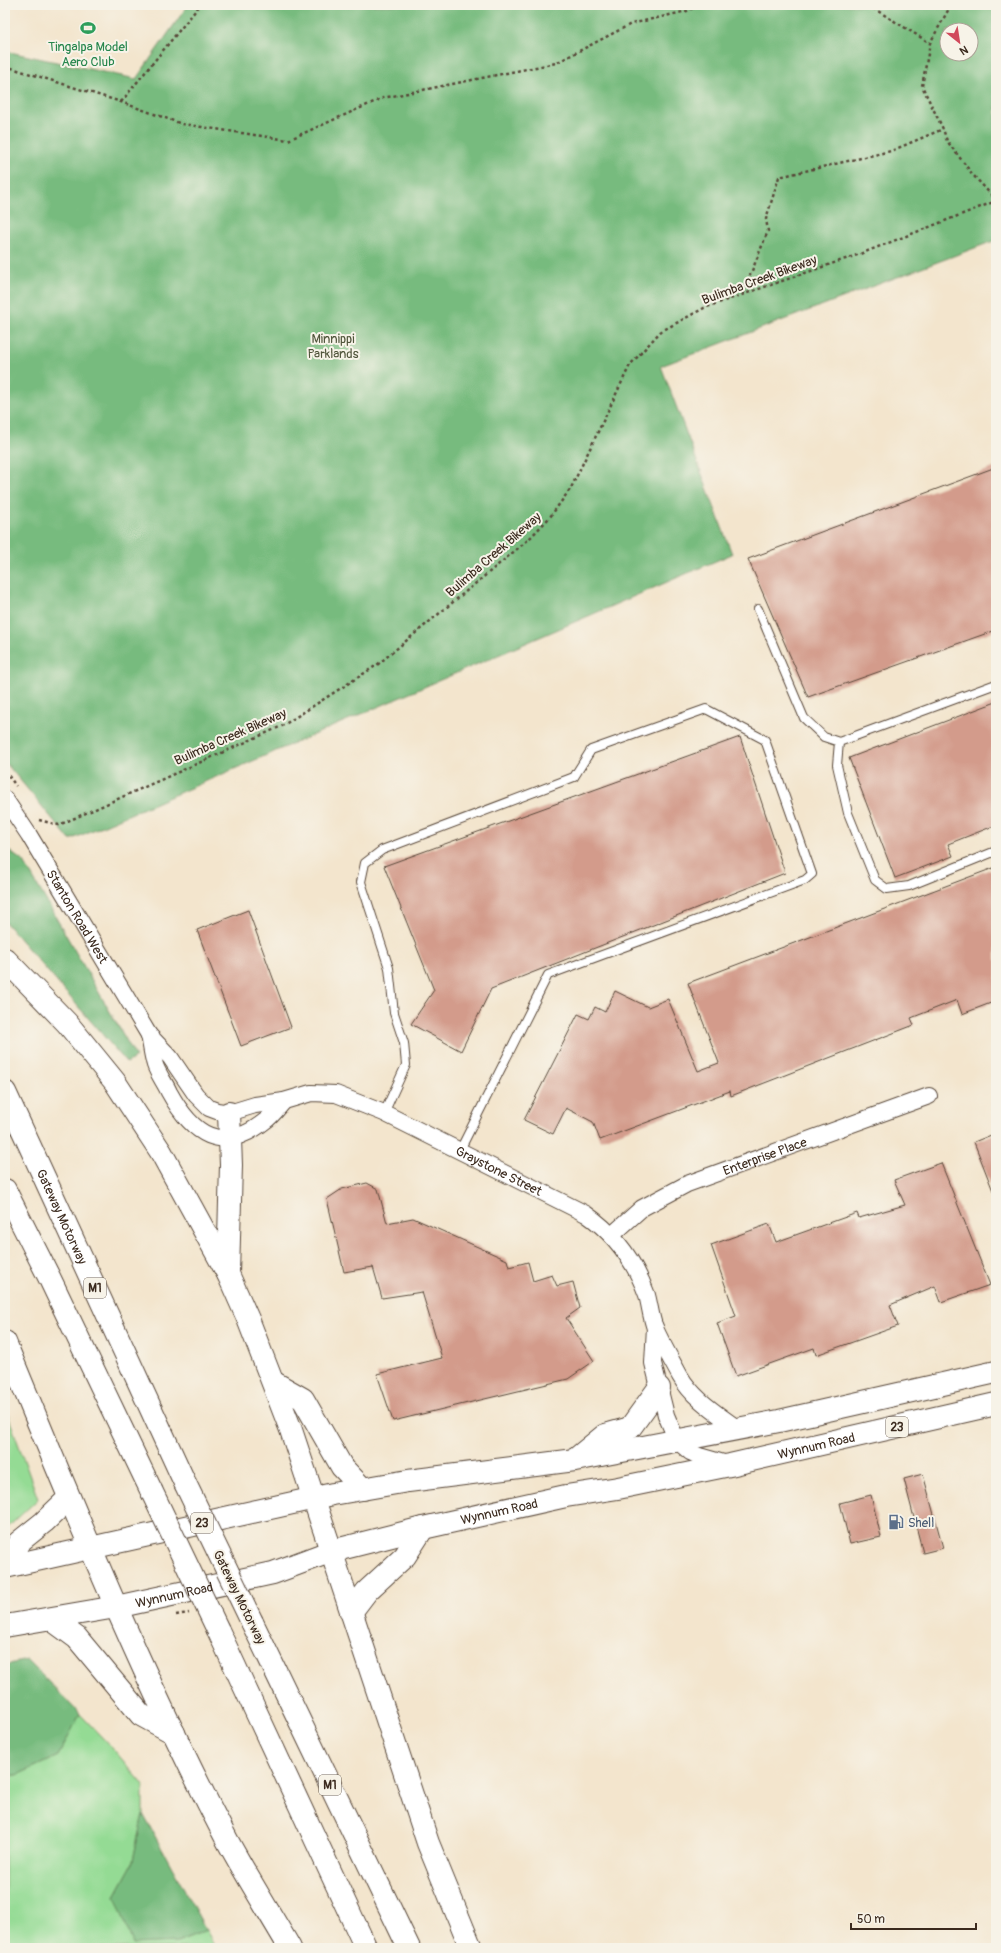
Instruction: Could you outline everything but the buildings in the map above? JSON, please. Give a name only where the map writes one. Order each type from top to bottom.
[{"type":"main road","points":[[5,959],[67,1022],[115,1082],[161,1152],[228,1274],[294,1437],[428,1843],[471,1948]]},
{"type":"main road","name":"Gateway Motorway","points":[[5,1092],[185,1483],[409,1948]]},
{"type":"main road","points":[[228,1274],[231,1137],[229,1113]]},
{"type":"main road","points":[[5,1190],[50,1279],[218,1630],[366,1948]]},
{"type":"main road","points":[[5,1342],[90,1548],[174,1733],[228,1841],[290,1948]]},
{"type":"main road","name":"23","points":[[5,1566],[314,1498],[416,1480],[575,1460],[738,1429],[996,1372]]},
{"type":"main road","points":[[273,1382],[303,1399],[342,1467],[363,1489]]},
{"type":"main road","points":[[575,1460],[605,1435],[630,1428],[659,1388]]},
{"type":"main road","name":"Wynnum Road","points":[[5,1626],[116,1607],[273,1573],[332,1551],[424,1528],[566,1496],[618,1488],[730,1465],[996,1404]]},
{"type":"main road","points":[[5,1566],[19,1542],[44,1522],[69,1498]]},
{"type":"main road","points":[[351,1612],[366,1591],[405,1556],[424,1528]]},
{"type":"main road","points":[[51,1618],[69,1630],[141,1715],[174,1733]]},
{"type":"street","name":"Stanton Road West","points":[[5,799],[33,841],[149,1035],[170,1057],[192,1091],[202,1102],[217,1111],[229,1113]]},
{"type":"street","name":"Stanton Road West","points":[[149,1035],[155,1066],[184,1116],[200,1131],[207,1135],[217,1138],[231,1137]]},
{"type":"street","name":"Graystone Street","points":[[229,1113],[255,1105],[284,1101],[311,1093],[324,1092],[352,1099],[460,1150],[586,1214],[612,1235],[640,1278],[655,1327],[681,1377],[693,1393],[738,1429]]},
{"type":"street","name":"Enterprise Place","points":[[612,1235],[642,1208],[660,1197],[687,1184],[929,1096]]},
{"type":"street","name":"Graystone Street","points":[[231,1137],[243,1133],[265,1121],[284,1101]]},
{"type":"street","name":"Graystone Street","points":[[655,1327],[653,1363],[666,1415],[677,1441],[690,1452],[730,1465]]},
{"type":"lane","points":[[758,609],[804,718],[824,737],[839,742],[996,684]]},
{"type":"lane","points":[[384,1113],[406,1065],[404,1043],[394,1013],[389,968],[361,882],[365,863],[382,850],[574,777],[591,750],[706,710],[765,740],[812,874],[805,880],[548,975],[460,1150]]},
{"type":"lane","points":[[839,742],[837,765],[848,813],[875,880],[887,889],[910,886],[996,851]]},
{"type":"path","points":[[121,102],[200,5]]},
{"type":"path","points":[[5,66],[121,102],[182,124],[288,140],[383,98],[556,63],[631,24],[687,11],[699,5]]},
{"type":"path","points":[[868,5],[930,43]]},
{"type":"path","points":[[951,5],[930,43],[922,86],[943,129],[947,141],[973,175],[996,201]]},
{"type":"path","points":[[743,293],[768,231],[766,219],[779,177],[892,150],[943,129]]},
{"type":"path","name":"Bulimba Creek Bikeway","points":[[36,815],[40,822],[59,825],[89,813],[160,779],[282,726],[377,665],[528,540],[550,517],[571,488],[630,365],[660,332],[704,308],[743,293],[860,254],[996,201]]},
{"type":"path","points":[[5,771],[18,790]]},
{"type":"green space","name":"Minnippi Parklands","points":[[188,5],[996,5],[996,240],[661,366],[732,554],[70,840],[5,762],[5,51],[136,79]]},
{"type":"green space","points":[[5,848],[24,862],[136,1057],[127,1063],[5,922]]},
{"type":"green space","points":[[5,1407],[38,1499],[5,1530]]},
{"type":"green space","points":[[27,1660],[80,1714],[58,1756],[17,1775],[5,1776],[5,1665]]},
{"type":"green space","points":[[80,1714],[143,1784],[143,1814],[132,1865],[115,1896],[177,1942],[206,1930],[216,1948],[5,1948],[5,1776],[17,1775],[58,1756]]},
{"type":"green space","points":[[143,1814],[206,1930],[177,1942],[133,1944],[115,1896],[132,1865]]},
{"type":"place","name":"Tingalpa Model Aero Club","points":[[88,28]]},
{"type":"place","name":"Shell","points":[[896,1522]]}]
